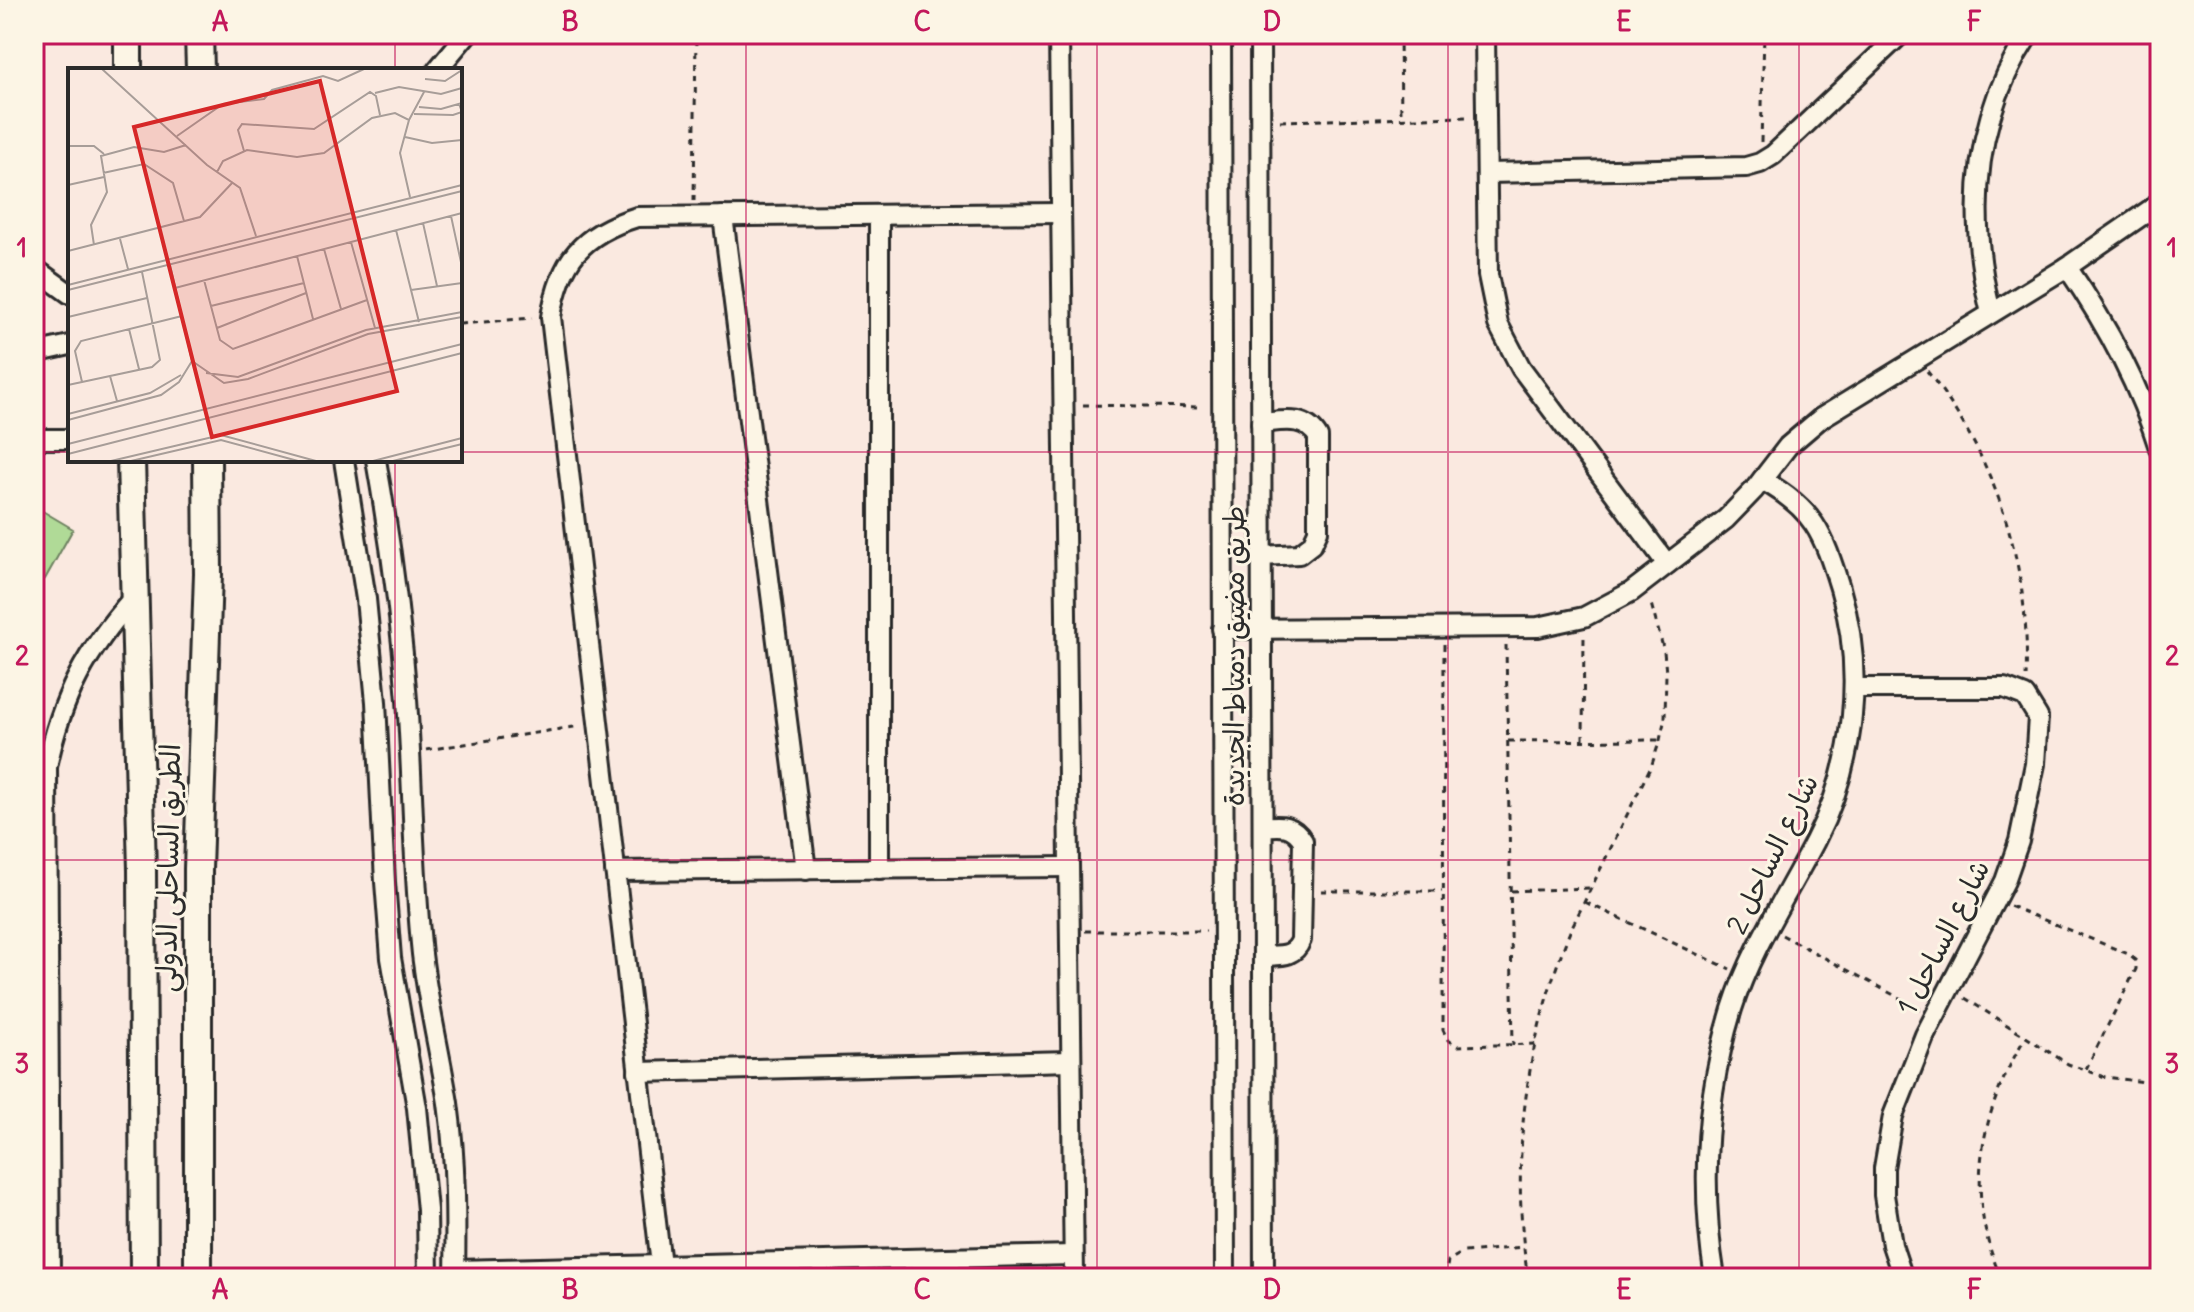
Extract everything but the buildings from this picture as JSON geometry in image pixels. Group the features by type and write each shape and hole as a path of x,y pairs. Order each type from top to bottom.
{"highway":[{"path":"128,34 128,68"},
{"path":"199,34 200,68"},
{"name":"الطريق الساحلى الدولى","path":"131,462 142,870 144,1278"},
{"name":"الطريق الساحلى الدولى","path":"198,1278 198,883 208,574 207,462"}],"street":[{"path":"439,68 467,34"},
{"path":"1059,34 1074,1278"},
{"name":"طريق مضيق دمياط الجديدة","path":"1221,34 1225,1278"},
{"name":"طريق مضيق دمياط الجديدة","path":"1260,34 1264,1278"},
{"path":"1485,34 1488,275 1493,308 1504,339 1521,368 1667,564"},
{"path":"1487,173 1746,167 1760,163 1773,155 1901,34"},
{"path":"1991,313 1977,235 1981,157 2003,82 2029,34"},
{"path":"1222,629 1538,627 1584,617 1616,602 1726,519 1762,480 1778,456 1802,433 1841,405 2067,267 2160,203"},
{"path":"661,1265 551,317 556,289 568,263 586,241 610,226 637,217 1061,213"},
{"path":"879,215 879,869"},
{"path":"723,216 806,870"},
{"path":"2067,267 2125,362 2160,451"},
{"path":"34,268 68,293"},
{"path":"34,370 34,353 68,345"},
{"path":"1261,423 1299,421 1310,427 1318,437 1318,531 1312,544 1299,554 1262,556"},
{"path":"34,439 68,439"},
{"path":"344,462 366,599 376,702 390,942 402,1033 417,1108 427,1210 428,1278"},
{"path":"376,462 397,595 422,954 448,1103 456,1206 456,1274 661,1265 1073,1255"},
{"name":"شارع الساحل 2","path":"1715,1278 1706,1188 1708,1126 1721,1050 1745,976 1815,841 1836,793 1849,741 1854,688 1852,646 1845,603 1823,536 1807,513 1786,494 1762,480"},
{"path":"50,1278 41,761 84,662 134,597"},
{"path":"1854,688 2004,688 2025,696"},
{"name":"شارع الساحل 1","path":"1903,1278 1887,1220 1884,1195 1886,1155 1893,1116 1934,1017 1997,901 2019,841 2040,725 2035,709 2025,696"},
{"path":"1263,827 1290,827 1303,841 1299,945 1288,955 1263,956"},
{"path":"615,871 1069,867"},
{"path":"638,1072 1071,1061"}],"path":[{"path":"694,216 696,34"},
{"path":"1400,34 1401,118"},
{"path":"1760,163 1764,34"},
{"path":"1260,121 1486,116"},
{"path":"462,324 551,317"},
{"path":"1918,359 1964,424 1999,497 2011,536 2025,615 2025,696"},
{"path":"1063,405 1222,407"},
{"path":"1524,1247 1457,1253 1448,1261 1448,1278 1528,1276 1520,1201 1522,1138 1536,1044 1560,956 1652,764 1665,718 1664,651 1645,581"},
{"path":"1583,740 1584,617"},
{"path":"1506,627 1513,1045"},
{"path":"1444,628 1442,1025 1445,1035 1458,1046 1536,1044"},
{"path":"410,753 598,723"},
{"path":"1508,741 1660,740"},
{"path":"1511,891 1591,888"},
{"path":"1302,891 1443,891"},
{"path":"1997,901 2128,954 2136,961 2136,969 2085,1071"},
{"path":"1585,902 1745,976"},
{"path":"1768,927 1934,1017"},
{"path":"1070,931 1224,931"},
{"path":"1949,987 2053,1056 2085,1071 2105,1077 2160,1084"},
{"path":"2001,1278 1987,1236 1982,1208 1982,1151 1995,1096 2006,1069 2025,1038"},
{"path":"2102,1278 2160,1272"}],"green space":[{"path":"34,506 73,529 45,579 34,572"}]}
